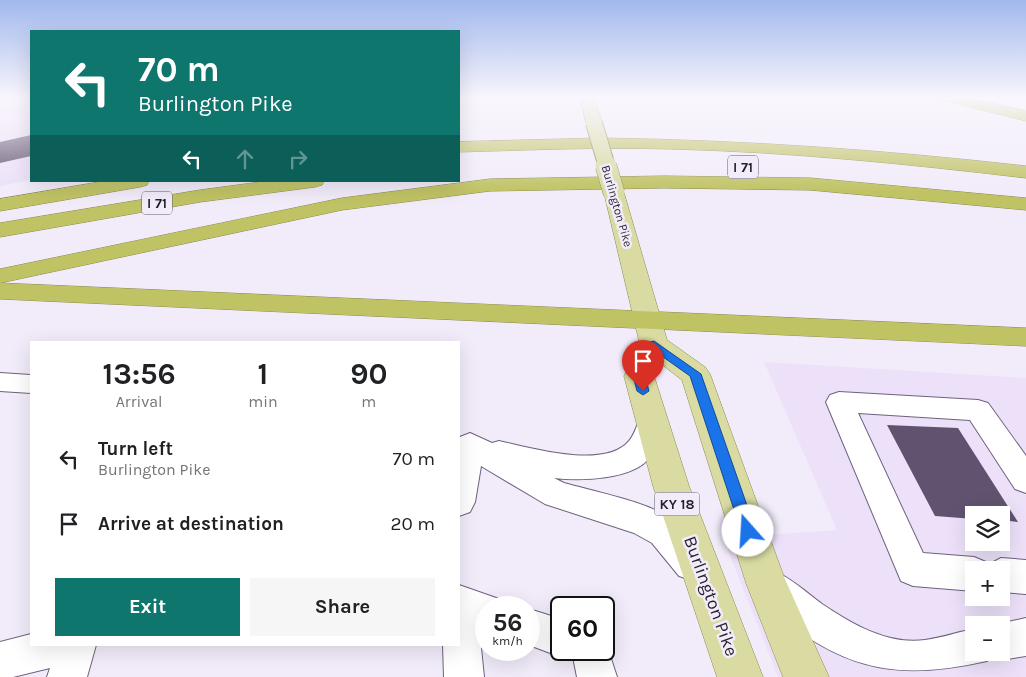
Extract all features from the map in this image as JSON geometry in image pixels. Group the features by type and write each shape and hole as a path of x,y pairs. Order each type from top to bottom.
{"highway":[{"name":"I 71","path":"460,148 562,144 735,146 872,155 1026,172"},
{"name":"I 71","path":"566,166 731,166 858,175 1026,193"},
{"path":"488,168 507,167"},
{"name":"I 71","path":"0,204 134,182"},
{"name":"I 71","path":"0,230 200,196 307,182"},
{"path":"0,276 342,204 490,185 655,182 780,183 892,190 1026,204"},
{"path":"0,291 651,333 1026,336"}],"main road":[{"name":"Burlington Pike","path":"596,129 651,333 639,376 671,486 740,677"},
{"path":"651,333 695,374 766,583 806,677"}],"street":[{"path":"0,382 30,384"},
{"path":"965,573 912,569 839,402 978,410 1026,480"},
{"path":"464,444 559,468 590,468 614,463 638,451 652,421"},
{"path":"460,490 464,444"},
{"path":"464,444 556,494 643,521 664,532 706,585"},
{"path":"1010,576 1026,577"},
{"path":"766,583 801,612 840,636 882,656 922,660 965,650"},
{"path":"460,604 475,609"},
{"path":"460,619 464,677"},
{"path":"1010,640 1026,637"},
{"path":"0,661 62,646"},
{"path":"67,677 77,646"},
{"path":"593,661 597,677"}],"shaded area":[{"path":"0,129 30,129 30,180 0,186"},
{"path":"764,362 1026,378 1026,677 778,677 723,538 837,530"}],"building":[{"path":"30,135 30,156 0,163 0,142"},
{"path":"887,425 958,428 1008,506 965,506 965,518 935,516"},
{"path":"1010,509 1018,522 1010,521"}],"route":[{"path":"643,391 639,376 654,345 695,374 748,531"}]}
